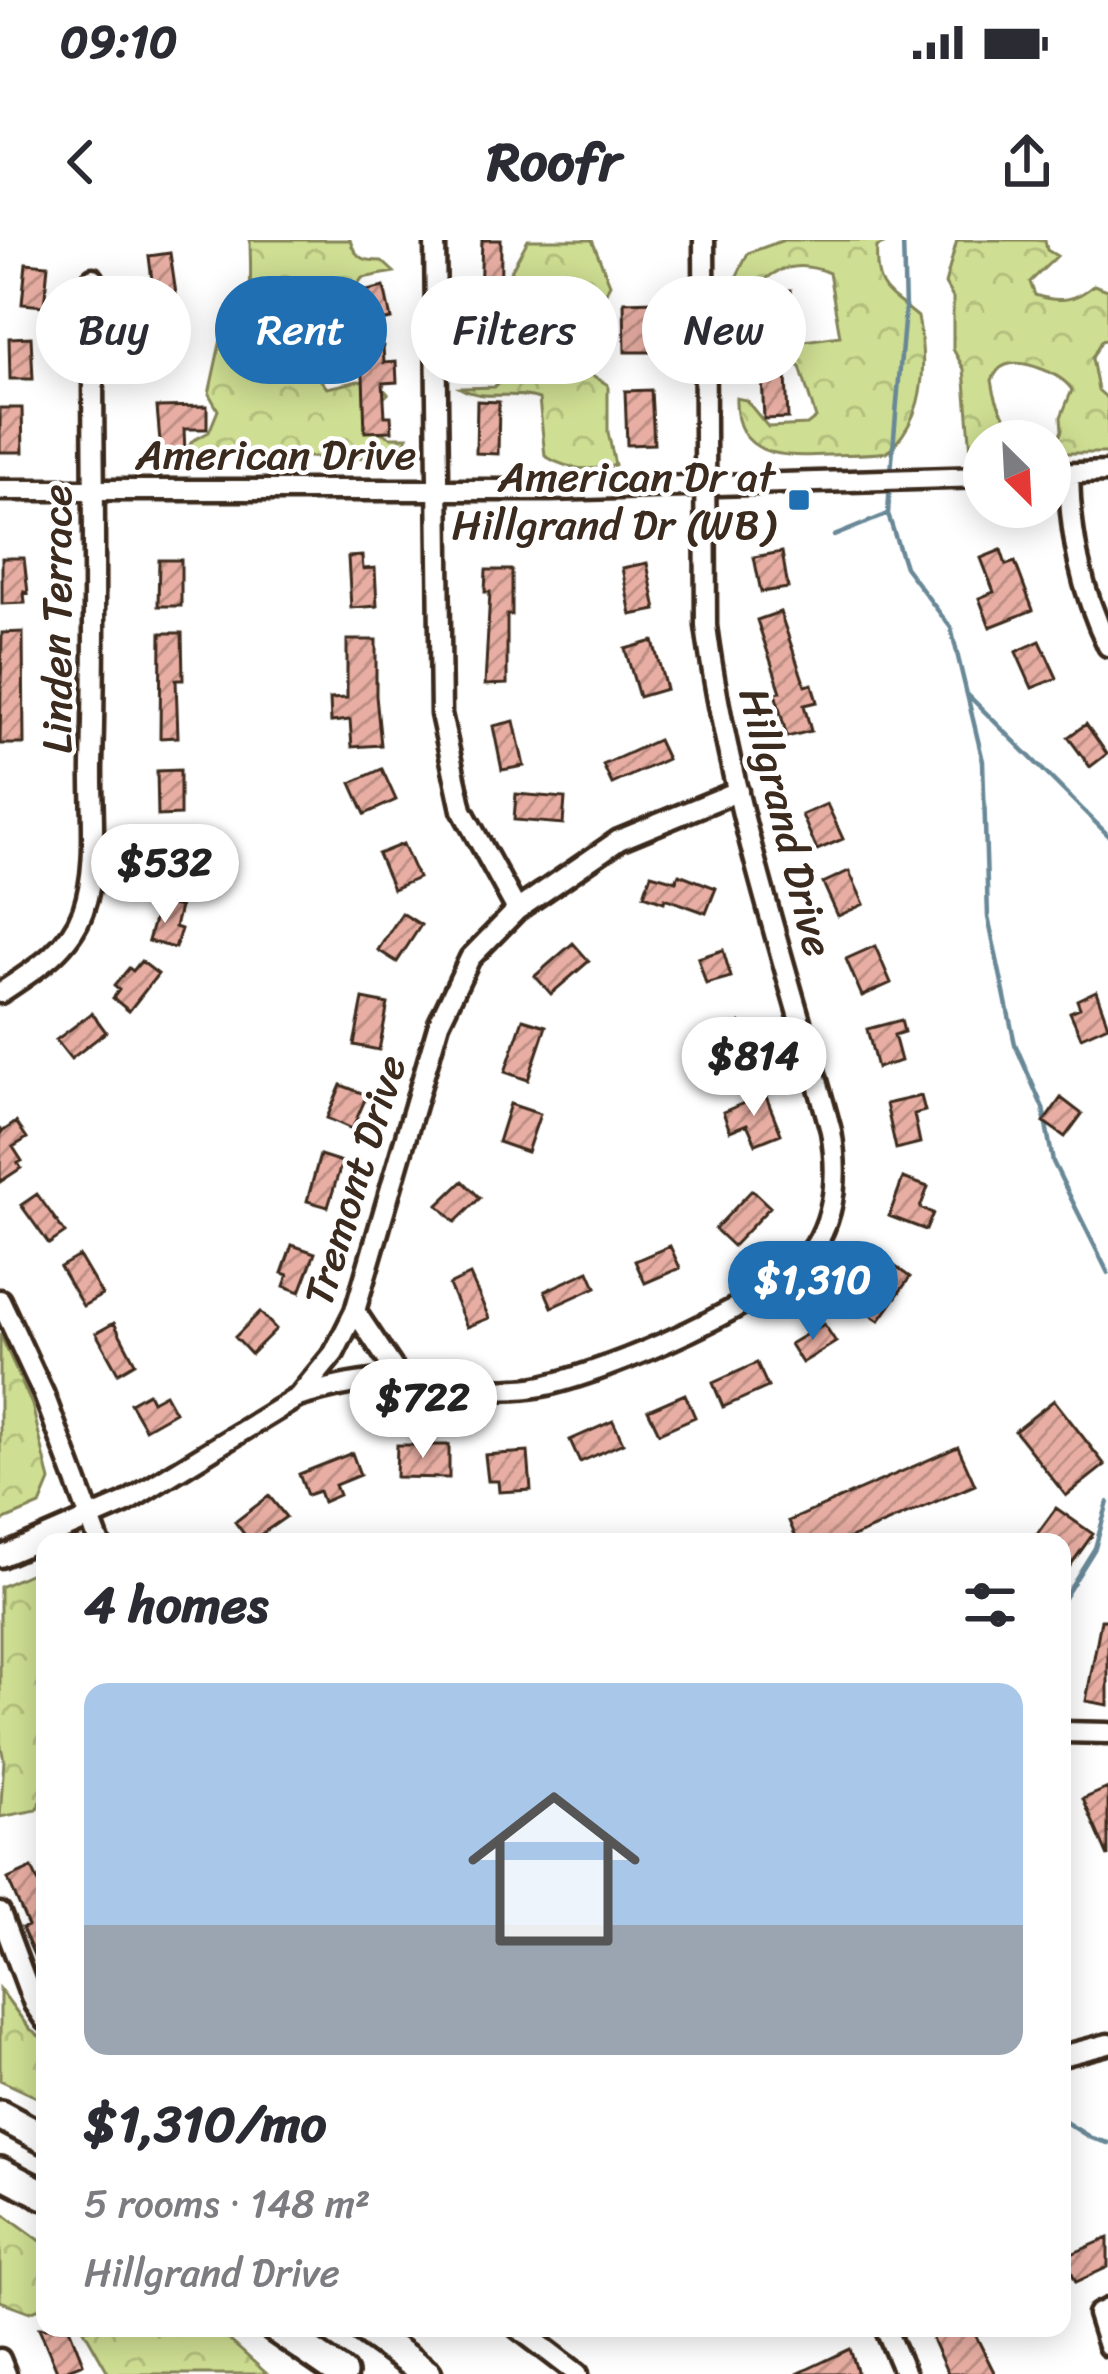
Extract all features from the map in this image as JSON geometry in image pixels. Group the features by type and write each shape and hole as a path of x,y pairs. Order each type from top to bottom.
{"highway":[{"path":"0,2115 36,2134"},
{"path":"0,2172 36,2190"},
{"path":"287,2337 342,2374"},
{"path":"375,2337 428,2374"}],"street":[{"path":"435,240 439,667 446,749 462,810 517,910"},
{"name":"Hillgrand Drive","path":"298,1397 332,1387 401,1380 489,1390 543,1386 574,1376 675,1336 764,1291 804,1261 834,1199 835,1153 714,689 706,626 704,241"},
{"name":"Linden Terrace","path":"0,993 62,946 81,917 89,886 92,384"},
{"path":"1071,474 1108,472"},
{"name":"American Drive","path":"0,490 705,487 963,478"},
{"path":"1070,528 1108,646"},
{"name":"Tremont Drive","path":"60,1533 91,1520 298,1397 334,1353 355,1310 439,1023 470,958 517,910 620,840 738,790"},
{"path":"0,1300 44,1395 96,1533"},
{"path":"355,1310 401,1380"},
{"name":"Tremont Drive","path":"0,1558 36,1543"},
{"path":"1071,1732 1108,1733"},
{"path":"0,1912 36,2007"},
{"path":"1071,2054 1108,2044"},
{"path":"1108,2309 1098,2314 1108,2346"},
{"path":"530,2337 578,2374"},
{"path":"889,2337 905,2374"},
{"path":"0,2360 6,2374"}],"green space":[{"path":"250,240 350,240 361,257 382,261 394,272 373,276 251,276"},
{"path":"528,240 592,240 607,276 508,276"},
{"path":"784,240 893,240 877,247 878,273 885,289 918,317 922,371 910,423 887,452 779,454 743,433 736,398 746,400 768,427 807,425 816,418 805,384 806,341 840,336 829,273 796,267 770,276 737,276 748,253"},
{"path":"957,240 1045,240 1047,250 1057,256 1030,282 1035,295 1059,300 1094,285 1108,290 1108,339 1101,341 1092,358 1098,390 1108,399 1108,453 1071,453 1071,420 1061,417 1072,390 1042,369 1023,364 1003,366 992,380 1008,420 968,420 964,369 953,349 953,298 945,284"},
{"path":"215,366 215,384 324,384 327,388 379,384 388,394 377,404 378,431 408,437 403,446 356,459 186,452 192,441 209,432 218,410 209,394"},
{"path":"608,385 608,432 615,465 579,468 545,456 539,399 460,388"},
{"path":"0,1334 32,1405 50,1481 40,1505 0,1522"},
{"path":"36,1571 36,1810 0,1817 4,1760 0,1587"},
{"path":"0,1989 36,2034 36,2097 0,2080"},
{"path":"0,2211 36,2237 36,2310 30,2312 0,2301"},
{"path":"88,2337 225,2337 267,2374 109,2374"}],"building":[{"path":"482,240 501,240 501,276 481,276"},
{"path":"170,253 173,276 151,276 149,256"},
{"path":"26,263 48,265 47,276 36,276 36,305 22,304"},
{"path":"642,301 642,352 625,352 624,302"},
{"path":"31,337 33,379 10,379 9,338"},
{"path":"396,362 397,382 387,383 387,363"},
{"path":"363,384 383,384 385,416 391,416 392,431 365,432"},
{"path":"762,384 786,384 788,418 764,419"},
{"path":"651,390 654,444 627,445 625,391"},
{"path":"477,401 499,402 498,454 476,453"},
{"path":"207,406 207,429 184,429 185,453 161,453 157,407"},
{"path":"0,408 22,408 23,452 0,452"},
{"path":"1001,550 1006,565 1015,562 1033,610 990,627 979,598 994,592 981,558"},
{"path":"782,552 788,588 761,592 754,557"},
{"path":"362,556 363,569 375,568 377,606 351,608 348,557"},
{"path":"2,558 24,558 25,603 2,604"},
{"path":"159,560 181,560 181,606 158,606"},
{"path":"647,563 656,610 631,615 622,568"},
{"path":"486,570 512,570 507,684 485,685 490,592 485,592"},
{"path":"780,612 805,686 812,684 817,702 804,705 811,731 787,737 775,693 781,692 757,620"},
{"path":"23,632 24,744 0,744 2,633"},
{"path":"161,633 182,633 183,680 176,680 178,737 160,738"},
{"path":"347,640 376,640 381,745 352,747 350,720 331,722 330,699 347,698"},
{"path":"653,641 666,689 639,697 625,649"},
{"path":"1040,641 1057,678 1032,688 1016,652"},
{"path":"514,721 524,766 502,770 493,726"},
{"path":"1086,724 1107,754 1090,767 1068,737"},
{"path":"658,740 667,759 612,784 603,765"},
{"path":"382,769 396,800 365,814 351,783"},
{"path":"180,770 180,815 158,816 157,771"},
{"path":"516,794 565,798 563,824 514,820"},
{"path":"827,804 843,839 817,850 802,815"},
{"path":"159,843 180,843 178,882 157,881"},
{"path":"403,844 418,878 393,889 378,854"},
{"path":"849,871 864,904 838,916 823,883"},
{"path":"651,874 676,881 679,874 716,888 706,913 644,895"},
{"path":"159,902 180,907 175,927 181,929 175,948 148,941"},
{"path":"402,913 421,925 397,962 378,950"},
{"path":"573,943 589,961 551,994 535,976"},
{"path":"875,946 891,983 862,996 846,959"},
{"path":"723,950 731,977 706,984 698,958"},
{"path":"141,961 158,974 129,1011 113,998 119,990 114,986"},
{"path":"1096,991 1108,1025 1081,1037 1070,1012 1080,1008 1077,1000"},
{"path":"363,999 388,1004 379,1050 354,1045"},
{"path":"92,1013 106,1032 71,1059 56,1040"},
{"path":"523,1019 546,1026 528,1080 505,1072"},
{"path":"901,1020 904,1032 894,1035 901,1061 877,1068 867,1029"},
{"path":"740,1023 754,1056 730,1066 716,1034"},
{"path":"341,1085 367,1095 352,1129 327,1118"},
{"path":"765,1094 781,1134 756,1144 747,1124 730,1131 723,1112"},
{"path":"921,1096 925,1111 914,1114 920,1143 896,1149 886,1104"},
{"path":"1061,1098 1082,1114 1065,1137 1044,1122"},
{"path":"510,1104 540,1114 527,1152 498,1142"},
{"path":"16,1122 27,1138 13,1147 21,1168 0,1182 0,1128 2,1132"},
{"path":"320,1155 342,1162 328,1207 307,1201"},
{"path":"903,1178 928,1187 920,1208 933,1213 926,1230 889,1216"},
{"path":"463,1181 480,1198 455,1222 438,1205"},
{"path":"752,1190 770,1207 733,1246 715,1229"},
{"path":"37,1194 65,1233 49,1244 21,1205"},
{"path":"292,1245 315,1253 300,1292 284,1286 288,1275 282,1273"},
{"path":"670,1246 680,1268 645,1283 635,1261"},
{"path":"79,1256 102,1295 83,1306 60,1267"},
{"path":"883,1258 910,1277 879,1321 852,1303"},
{"path":"589,1271 596,1287 552,1307 545,1291"},
{"path":"470,1275 489,1318 467,1327 449,1285"},
{"path":"260,1312 276,1329 251,1354 235,1337"},
{"path":"114,1323 135,1363 118,1373 96,1333"},
{"path":"824,1324 836,1342 802,1363 790,1344"},
{"path":"757,1363 768,1387 723,1407 713,1383"},
{"path":"148,1393 152,1401 165,1394 175,1412 145,1429 130,1403"},
{"path":"685,1394 695,1417 659,1433 648,1410"},
{"path":"1054,1400 1105,1465 1066,1496 1015,1431"},
{"path":"613,1421 623,1443 580,1462 570,1440"},
{"path":"397,1445 449,1445 449,1478 396,1477"},
{"path":"958,1447 975,1485 862,1533 794,1533 789,1521"},
{"path":"528,1452 531,1490 499,1492 498,1481 488,1481 485,1455"},
{"path":"352,1453 360,1475 335,1485 339,1495 323,1502 319,1491 307,1495 299,1474"},
{"path":"269,1496 286,1517 263,1533 243,1533 235,1522"},
{"path":"1056,1508 1093,1534 1071,1565 1071,1533 1038,1533"},
{"path":"1101,1620 1108,1620 1108,1705 1086,1701"},
{"path":"1108,1788 1108,1857 1083,1799"},
{"path":"32,1868 36,1877 36,1960 22,1928 28,1926 8,1879"},
{"path":"1108,2238 1108,2267 1076,2282 1071,2254"},
{"path":"43,2337 73,2337 83,2363 58,2373"},
{"path":"931,2337 976,2337 995,2374 948,2374"},
{"path":"850,2349 858,2374 797,2374"}],"waterway":[{"path":"891,472 905,310 903,240"},
{"path":"890,483 888,514 905,567 951,628 983,761 988,917 1015,1044 1043,1108 1053,1162 1108,1273"},
{"path":"834,536 888,514"},
{"path":"968,695 1108,835"},
{"path":"1071,1587 1095,1548 1108,1502"},
{"path":"1071,2126 1108,2143"}],"place":[{"name":"American Dr at Hillgrand Dr (WB)","path":"799,500"}]}
